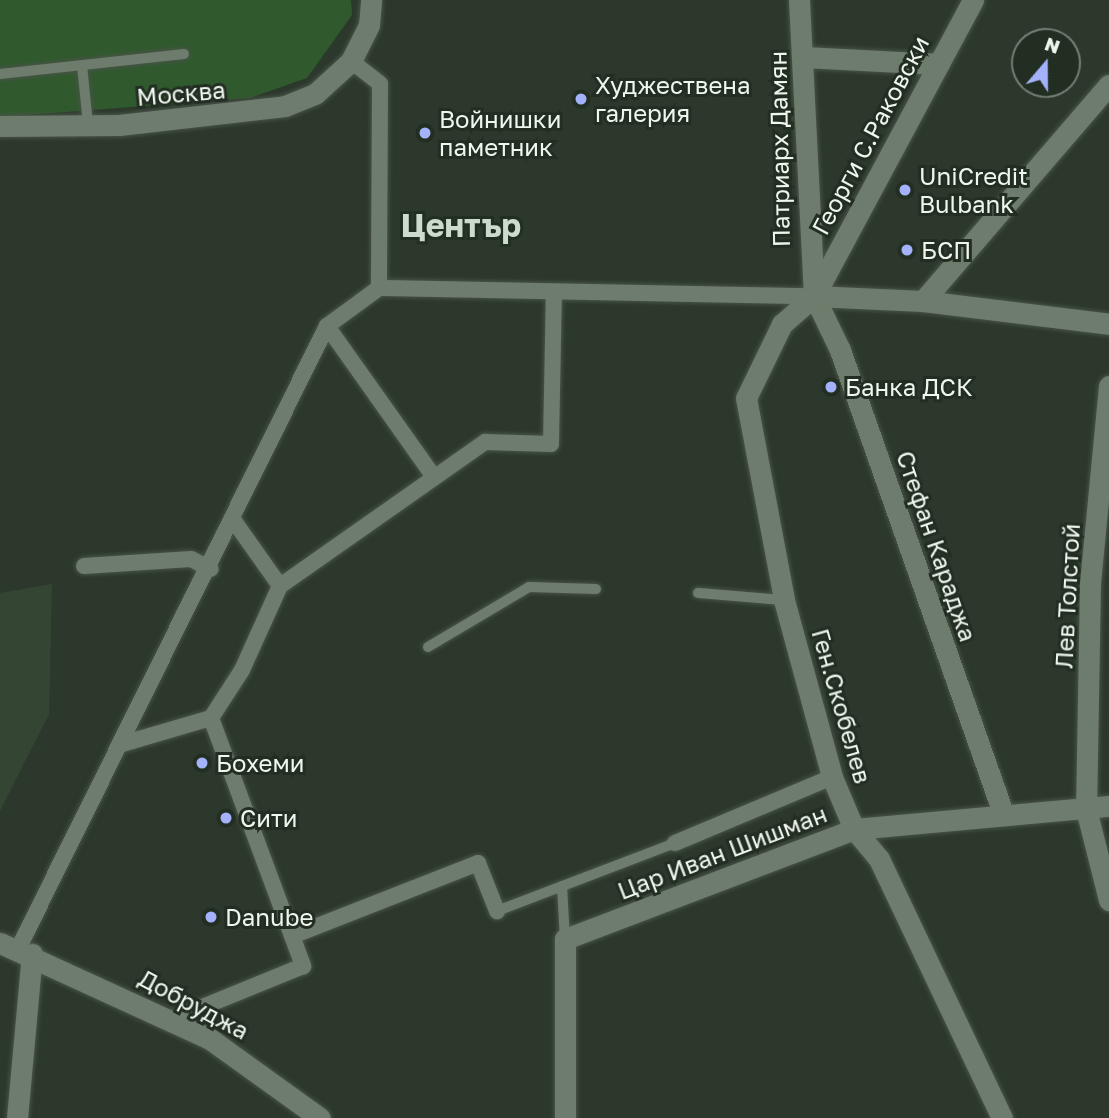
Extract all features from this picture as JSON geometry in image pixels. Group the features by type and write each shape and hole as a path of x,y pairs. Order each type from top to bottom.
{"street":[{"path":"371,0 369,24 351,61 380,84 379,288"},
{"name":"Патриарх Дамян","path":"799,0 804,57 806,248 814,296"},
{"name":"Георги С.Раковски","path":"814,296 973,0"},
{"path":"804,57 939,64"},
{"name":"Москва","path":"0,126 88,124 285,106 315,94 351,61"},
{"path":"923,301 1109,85"},
{"path":"17,1118 17,948 211,569 327,326 379,288 814,296 923,301 1109,324"},
{"path":"122,744 211,719 242,670 280,586 434,477 485,442 551,444 554,293"},
{"name":"Ген.Скобелев","path":"814,296 782,324 746,398 785,600 832,777 855,829 879,859 1002,1118"},
{"name":"Стефан Караджа","path":"814,296 840,350 1004,815"},
{"path":"327,326 434,477"},
{"name":"Лев Толстой","path":"1086,809 1109,386"},
{"path":"234,522 280,586"},
{"path":"84,566 191,559 211,569"},
{"path":"173,1019 303,966 211,719"},
{"path":"675,843 832,777"},
{"name":"Цар Иван Шишман","path":"565,939 855,829 1109,806"},
{"path":"1086,809 1109,900"},
{"path":"292,936 478,863 497,911"},
{"path":"565,939 565,1118"},
{"name":"Добруджа","path":"17,948 173,1019 274,1080 320,1118"},
{"path":"9,1118 19,1082"}],"lane":[{"path":"0,74 184,54"},
{"path":"82,65 88,124"},
{"path":"428,647 529,587 596,589"},
{"path":"698,593 785,600"},
{"path":"497,911 675,843"},
{"path":"562,886 565,939"}],"shaded area":[{"path":"52,584 49,714 0,811 0,593"}],"green space":[{"path":"0,0 351,0 352,15 307,78 250,98 0,117"}],"place":[{"name":"Худжествена галерия","path":"581,99"},
{"name":"Войнишки паметник","path":"425,133"},
{"name":"UniCredit Bulbank","path":"905,190"},
{"name":"БСП","path":"907,250"},
{"name":"Банка ДСК","path":"831,387"},
{"name":"Бохеми","path":"202,763"},
{"name":"Сити","path":"226,818"},
{"name":"Danube","path":"211,917"}],"district":[{"name":"Център","path":"461,225"}]}
